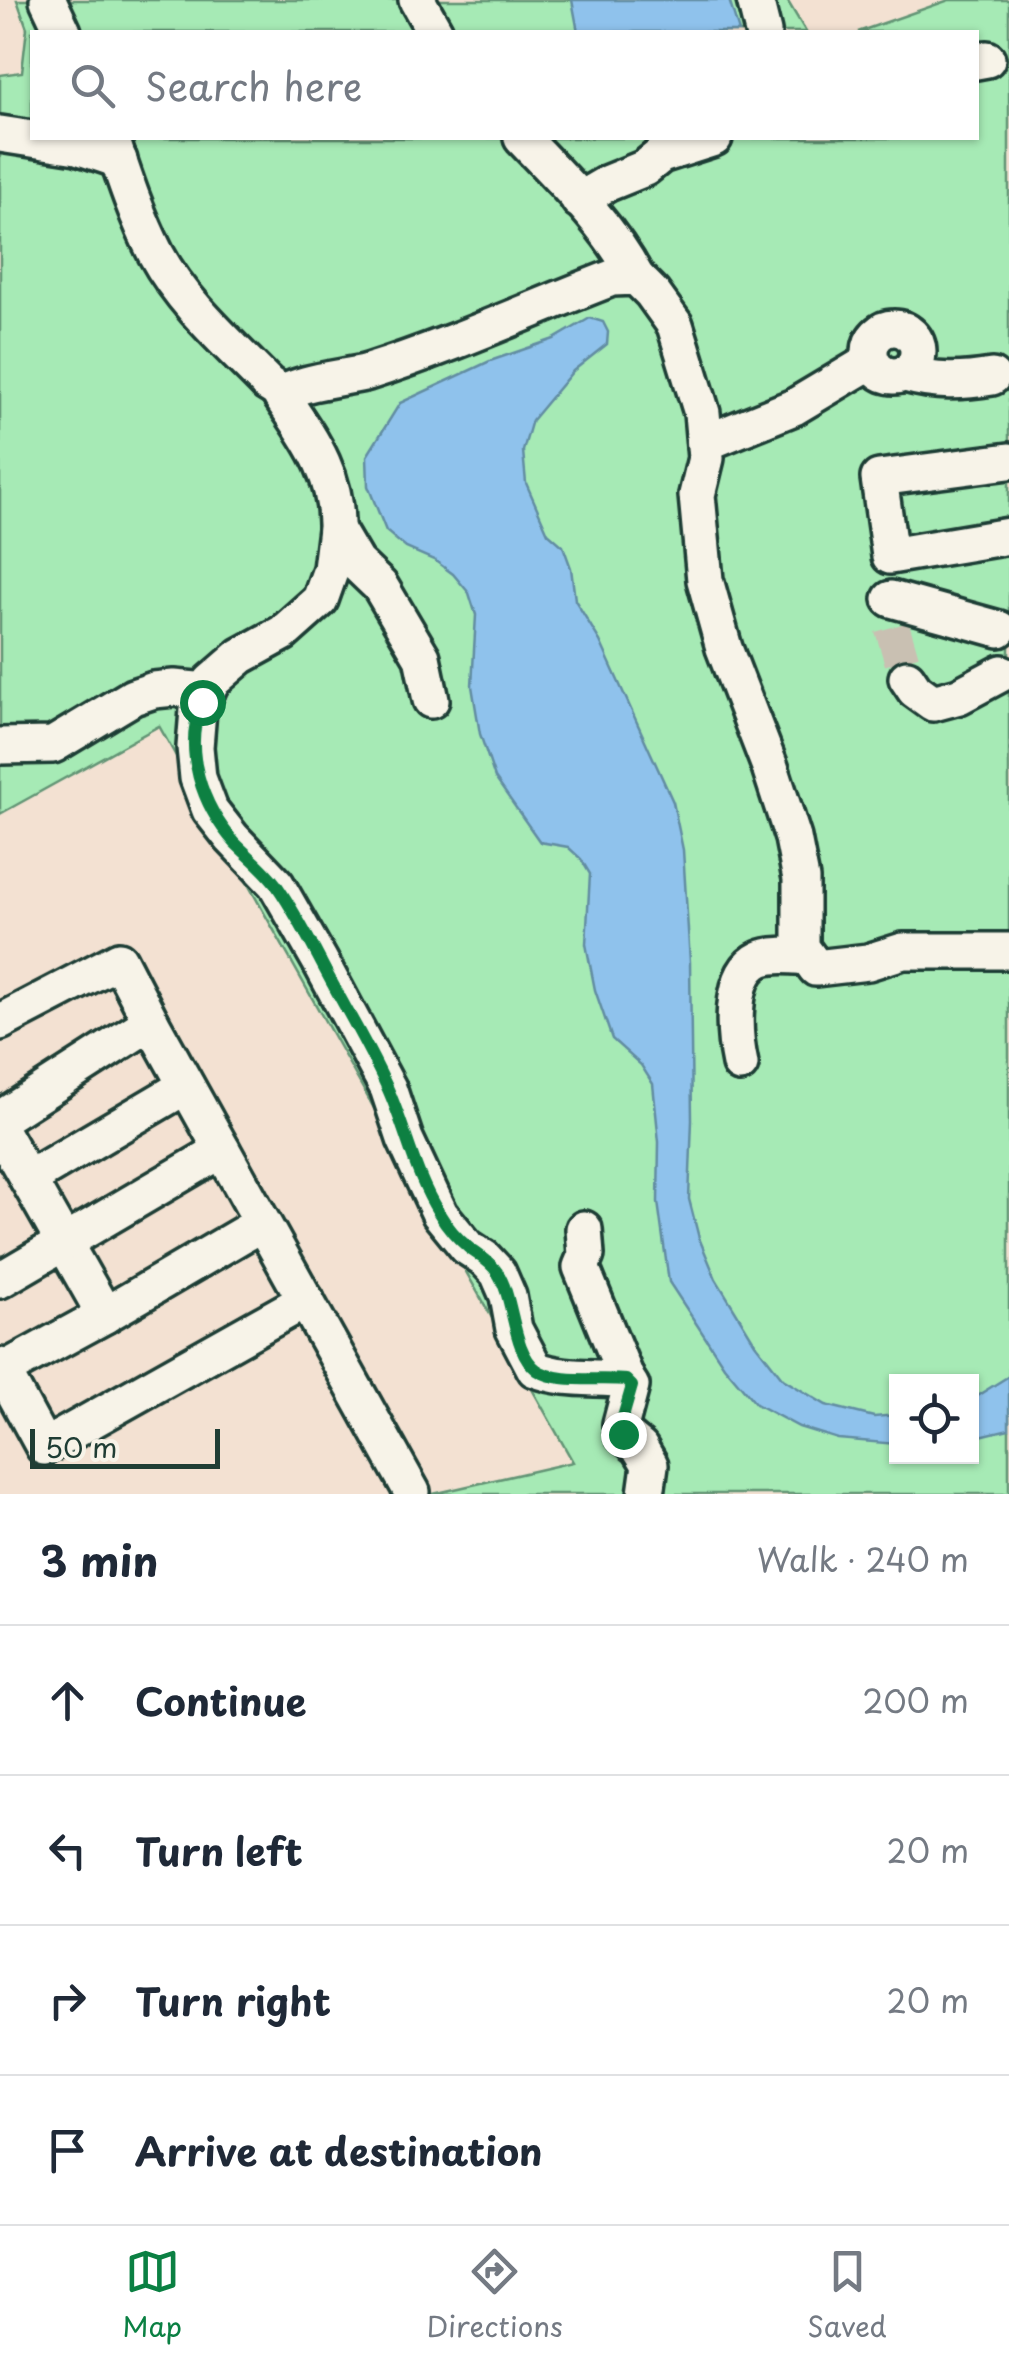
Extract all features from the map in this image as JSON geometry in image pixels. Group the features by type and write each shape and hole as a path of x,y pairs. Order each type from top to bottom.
{"street":[{"path":"48,0 62,30"},
{"path":"418,0 434,30"},
{"path":"755,0 762,30"},
{"path":"0,134 30,139"},
{"path":"38,140 115,149 157,256 178,287 256,372 284,394"},
{"path":"524,140 579,200 628,272 652,292 675,325 702,413 706,458 697,495 705,580 724,648 793,838 800,879 801,947 816,968 837,968 902,950 1009,950"},
{"path":"579,200 623,177 629,161 639,153 661,155 708,140"},
{"path":"626,1380 554,1377 535,1369 514,1329 508,1296 498,1273 468,1247 440,1214 405,1139 388,1088 276,884 210,810 198,778 194,747 198,694 240,656 283,633 320,600 331,570 336,513 326,465 281,396 288,389 342,380 397,363 628,272"},
{"path":"705,444 794,406 871,361 870,344 881,330 898,327 913,335 920,352 914,368 905,374 960,382 992,377"},
{"path":"907,678 914,690 932,703 959,696 1006,674 993,646 1004,626 892,613 890,556 879,478 1009,461"},
{"path":"336,531 356,563 380,586 422,656 432,700"},
{"path":"890,556 1009,536"},
{"path":"0,746 53,745 133,697 154,690 198,694"},
{"path":"740,1064 734,1007 750,966 762,958 808,957"},
{"path":"0,1022 119,960 412,1492"},
{"path":"0,1118 151,1022"},
{"path":"28,1179 186,1086"},
{"path":"0,1130 104,1315"},
{"path":"0,1280 222,1150"},
{"path":"262,1223 104,1315 1,1369 44,1447 306,1300"},
{"path":"584,1229 586,1256 581,1267 626,1380 632,1386 621,1424 623,1434 640,1448 650,1465 646,1494"}],"green space":[{"path":"17,0 787,0 805,30 30,30 30,140 979,140 979,30 864,30 949,0 1009,0 1009,1494 433,1494 573,1462 159,726 0,814 0,75 22,72 27,28"}],"water":[{"path":"572,0 729,0 738,30 578,30"},
{"path":"590,318 603,322 608,332 607,344 573,371 532,420 523,451 526,483 548,533 563,546 571,568 575,600 600,641 673,802 683,850 690,962 689,1199 699,1238 716,1279 755,1343 783,1379 826,1405 874,1417 889,1416 889,1443 838,1439 799,1427 756,1404 724,1366 669,1282 658,1202 659,1142 653,1084 641,1065 612,1039 595,990 586,944 590,874 568,847 540,842 495,778 480,734 472,686 476,615 469,593 453,574 434,560 406,548 386,531 368,486 367,456 400,403 490,361 554,339"},
{"path":"1009,1376 1009,1429 979,1436 979,1395"}],"tunnel":[{"path":"892,627 907,678"}],"route":[{"path":"202,702 194,747 198,778 210,810 276,884 320,961 388,1088 405,1139 440,1214 468,1247 498,1273 508,1296 514,1329 535,1369 554,1377 626,1380 632,1386 621,1424 623,1434"}]}
